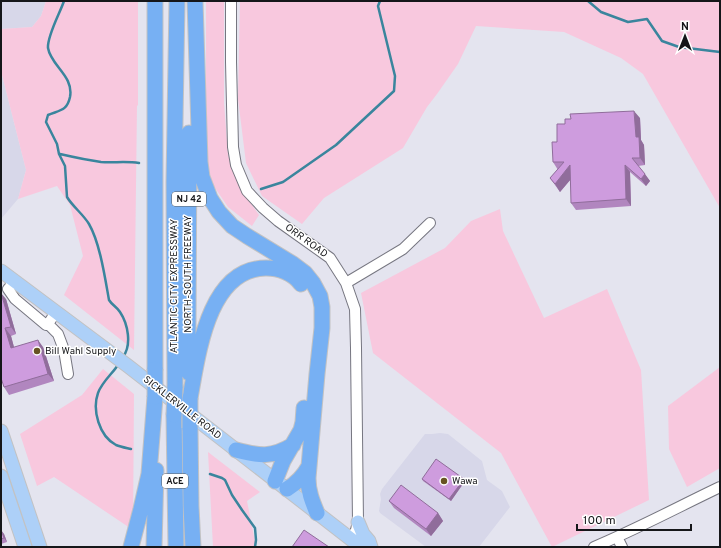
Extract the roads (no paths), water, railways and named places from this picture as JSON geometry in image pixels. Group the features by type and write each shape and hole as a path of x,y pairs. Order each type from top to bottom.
{"highway":[{"path":"131,547 149,474 155,397 155,1"},
{"name":"ATLANTIC CITY EXPRESSWAY","path":"176,1 174,182 174,415 176,547"},
{"name":"NORTH-SOUTH FREEWAY","path":"190,1 188,333 193,547"},
{"path":"195,1 200,162 202,177 210,198 219,212 232,226 293,264 304,273 314,283 320,296 322,307 322,328 308,486 312,502 317,513"},
{"path":"190,398 207,322 221,294 231,282 243,274 257,268 272,268 287,272 298,279 310,296 313,315 303,422 301,430 283,461 281,485 295,484 305,474 309,466"},
{"path":"154,547 156,486 155,397"},
{"path":"236,450 252,454 265,455 279,453 293,445"},
{"name":"ACE","path":"156,486 158,547"}],"main road":[{"name":"SICKLERVILLE ROAD","path":"1,271 8,285 56,312 356,543"},
{"path":"1,430 40,547"},
{"path":"1,476 25,547"},
{"path":"358,522 371,547"},
{"path":"20,533 34,529"}],"street":[{"name":"ORR ROAD","path":"231,1 233,139 236,165 247,191 263,208 278,221 330,258 346,283 355,309 358,522 356,530 356,543"},
{"path":"346,283 403,250 430,223"},
{"path":"8,285 15,299 46,325 48,324 58,334 64,350 68,374"},
{"path":"48,324 56,312"},
{"path":"594,547 720,487"},
{"path":"617,537 622,547"}],"waterway":[{"path":"64,1 52,31 48,48 53,60 69,83 70,97 65,108 48,115 46,122 57,144 59,154 65,166 67,197 87,220 93,232 102,261 109,300 119,310 127,328 128,341 126,352 123,357"},
{"path":"261,189 283,182 336,145 394,91 395,76 378,6 380,1"},
{"path":"588,1 601,12 628,22 647,19 662,41 679,47 720,52"},
{"path":"60,154 101,162 139,163"},
{"path":"118,365 98,393 96,400 98,422 101,429 110,441 116,445 131,449"},
{"path":"210,474 225,480 232,495 255,528 255,547"}],"place":[{"name":"Bill Wahl Supply","path":"37,351"},
{"name":"Wawa","path":"444,481"}]}
